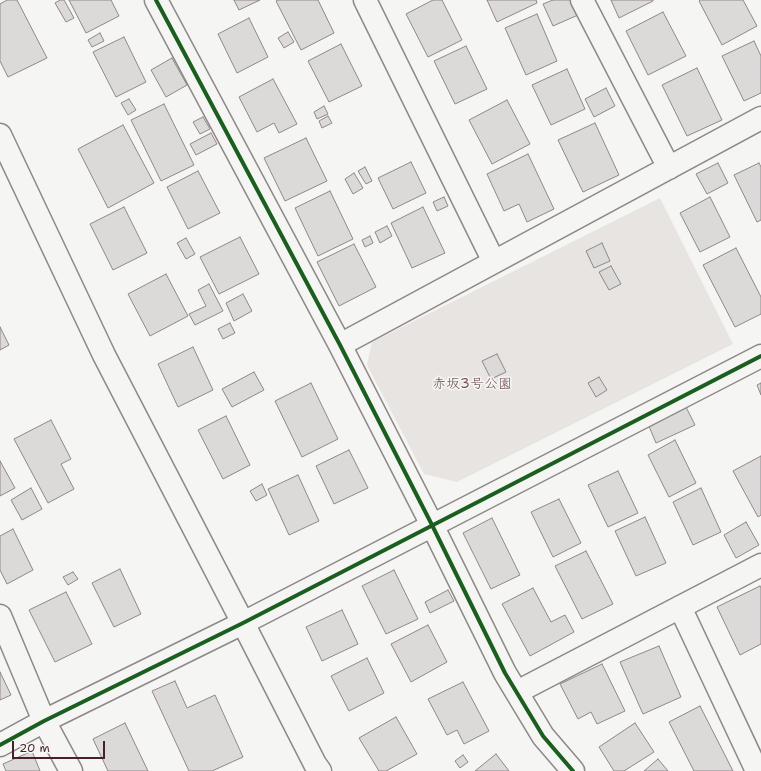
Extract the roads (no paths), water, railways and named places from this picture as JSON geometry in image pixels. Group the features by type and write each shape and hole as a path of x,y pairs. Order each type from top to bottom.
{"street":[{"path":"156,0 340,345 432,525 505,673 543,736 573,771"},
{"path":"365,0 494,262"},
{"path":"582,0 668,168"},
{"path":"340,345 761,118"},
{"path":"0,135 104,355 315,764 320,771"},
{"path":"0,745 44,721 243,623 761,356"},
{"path":"517,692 761,565"},
{"path":"680,607 757,771"},
{"path":"0,616 44,721 71,771"}],"park label":[{"name":"赤坂3号公園","path":"472,384"}]}
